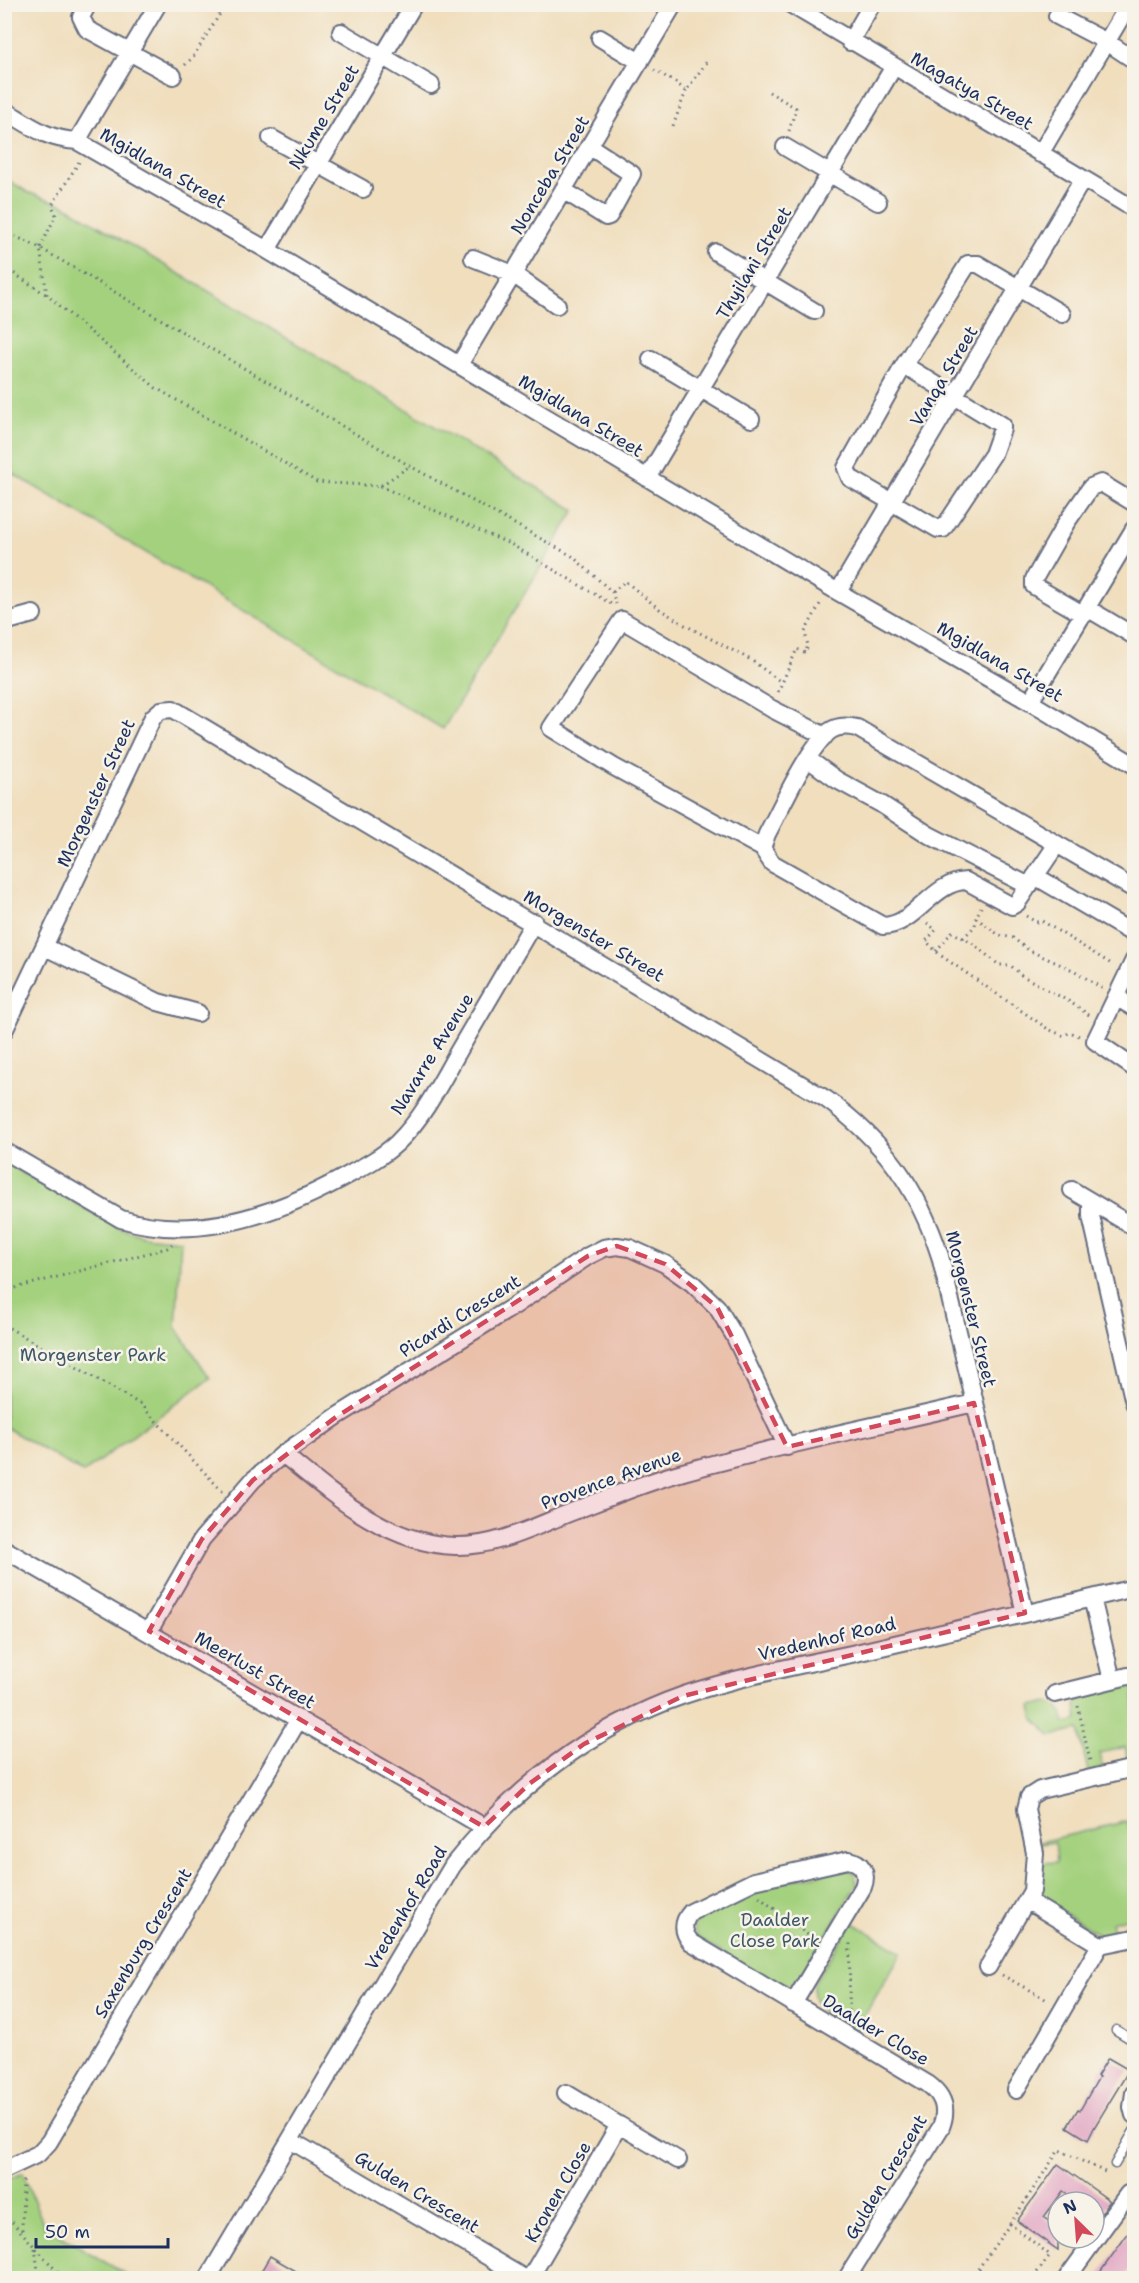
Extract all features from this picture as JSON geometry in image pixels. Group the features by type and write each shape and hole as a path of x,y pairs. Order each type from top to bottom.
{"street":[{"path":"88,4 81,17 87,29 173,76"},
{"path":"82,144 129,52 158,4"},
{"name":"Nkume Street","path":"267,250 414,4"},
{"name":"Nonceba Street","path":"459,365 674,4"},
{"name":"Magatya Street","path":"790,4 893,68 1134,209"},
{"path":"850,42 872,4"},
{"path":"1041,154 1129,4"},
{"path":"1057,16 1107,42 1134,60"},
{"path":"341,32 431,85"},
{"path":"600,38 640,62"},
{"name":"Thyilani Street","path":"647,478 893,68"},
{"name":"Mgidlana Street","path":"4,110 43,134 82,144 267,250 838,592 1030,702 1134,765"},
{"path":"271,138 363,189"},
{"path":"563,190 606,217 609,216 632,174 589,146"},
{"path":"785,147 878,202"},
{"name":"Vanqa Street","path":"838,592 1083,179"},
{"path":"716,252 814,311"},
{"path":"472,258 513,274 557,305"},
{"path":"904,365 1002,425 993,454 945,528 938,529 891,503 850,478 846,468 904,365 968,264 978,264 1062,314"},
{"path":"651,359 751,419"},
{"path":"1134,503 1101,483 1092,486 1066,523 1034,579 1034,586 1134,636"},
{"path":"1030,702 1134,529"},
{"path":"4,622 33,614"},
{"path":"825,736 772,709 622,620 551,728 614,767 762,848 772,863 883,926 895,926 932,896 958,881 966,881 1012,906 1017,903 1057,844"},
{"name":"Morgenster Street","path":"4,1031 153,717 167,708 184,715 534,922 826,1099 846,1113 880,1145 910,1186 932,1232 946,1281 1024,1613"},
{"path":"762,848 767,834 808,759 825,736 832,729 857,728 1134,889"},
{"path":"808,759 837,780 881,804 929,835 1032,881 1134,934"},
{"name":"Navarre Avenue","path":"4,1150 121,1219 142,1225 161,1228 190,1227 233,1221 271,1211 361,1168 396,1143 423,1112 534,922"},
{"path":"45,947 158,1002 198,1013"},
{"path":"1132,970 1095,1041 1134,1068"},
{"path":"1116,997 1134,1008"},
{"path":"1072,1190 1134,1227"},
{"path":"1094,1203 1091,1216 1134,1403"},
{"name":"Picardi Crescent","path":"149,1631 202,1539 232,1502 283,1454 336,1417 604,1248 617,1246 642,1252 665,1264 692,1283 717,1307 734,1335 787,1446"},
{"name":"Provence Avenue","path":"283,1454 315,1480 390,1531 416,1541 456,1546 478,1544 514,1535 625,1491 673,1475 974,1403"},
{"name":"Meerlust Street","path":"4,1549 484,1827"},
{"name":"Vredenhof Road","path":"211,2278 453,1865 484,1827 529,1784 584,1744 633,1717 718,1684 1134,1588"},
{"path":"1092,1598 1112,1680"},
{"path":"1055,1694 1134,1676"},
{"name":"Saxenburg Crescent","path":"12,2167 38,2154 49,2142 299,1719"},
{"path":"988,1967 1032,1891 1035,1853 1026,1809 1029,1797 1036,1792 1134,1768"},
{"name":"Daalder Close","path":"793,2004 865,1881 863,1868 854,1861 848,1860 765,1877 743,1885 691,1912 684,1922 685,1933 691,1942 793,2004 928,2084 938,2092"},
{"path":"1028,1900 1100,1946 1134,1938"},
{"path":"1016,2090 1100,1946"},
{"name":"Gulden Crescent","path":"847,2278 941,2127 945,2112 938,2092"},
{"path":"566,2093 678,2160"},
{"path":"1134,2093 1132,2107 1134,2115"},
{"name":"Kronen Close","path":"530,2278 619,2125"},
{"name":"Gulden Crescent","path":"290,2140 524,2278"},
{"path":"1067,2278 1128,2194"}],"lane":[{"path":"1116,2030 1134,2041"},
{"path":"1115,2164 1134,2132"}],"path":[{"path":"173,76 193,57 226,4"},
{"path":"673,126 686,91 708,60"},
{"path":"640,62 686,91"},
{"path":"769,92 795,108 785,147"},
{"path":"47,295 40,248 56,215 52,205 82,144"},
{"path":"4,231 40,248 410,466 572,556 612,592 618,608 512,545 380,486 317,482 156,388 47,295 4,267"},
{"path":"380,486 410,466"},
{"path":"612,592 625,581 658,608 683,624 752,660 781,682"},
{"path":"772,709 781,682 798,649 805,653 808,646 805,632 822,600 838,592"},
{"path":"963,938 975,926 976,918 988,894"},
{"path":"1012,906 1036,922 1042,921 1132,970"},
{"path":"914,912 936,930 926,940 936,951 1048,1029 1065,1036 1070,1032 1095,1041"},
{"path":"976,918 991,931 1013,938 1030,951 1075,971 1116,997"},
{"path":"936,951 952,932 999,965 1010,965 1021,975 1070,1002 1102,1025"},
{"path":"4,1292 167,1248 190,1227"},
{"path":"4,1325 140,1404 232,1502"},
{"path":"1074,1689 1094,1778"},
{"path":"743,1885 826,1949"},
{"path":"845,1918 852,1946 849,2025 845,2035"},
{"path":"988,1967 1064,2009"},
{"path":"972,2278 1059,2150 1108,2174"},
{"path":"12,2167 23,2176 22,2232"},
{"path":"4,2213 63,2278"},
{"path":"1010,2224 1050,2255 1033,2278"},
{"path":"34,2246 39,2278"},
{"path":"978,2270 989,2278"}],"highlighted area":[{"path":"617,1246 665,1264 717,1307 787,1447 974,1403 1025,1613 683,1696 584,1744 529,1784 484,1827 149,1631 202,1539 253,1480 336,1417 588,1256"}],"green space":[{"path":"5,178 27,192 64,205 575,510 443,729 5,469"},
{"name":"Morgenster Park","path":"5,1162 117,1227 143,1236 181,1240 176,1327 210,1378 83,1473 5,1427"},
{"path":"1134,1683 1134,1761 1129,1763 1125,1747 1100,1753 1103,1768 1088,1772 1079,1730 1051,1736 1034,1719 1031,1706 1048,1702 1060,1708 1065,1723 1078,1720 1076,1704 1083,1695"},
{"path":"1128,1821 1134,1848 1134,1916 1111,1922 1114,1935 1102,1936 1045,1901 1041,1892 1041,1863 1057,1862 1055,1842 1040,1844 1040,1842"},
{"name":"Daalder Close Park","path":"847,1868 855,1874 857,1884 800,1978 789,1984 777,1984 699,1940 696,1934 694,1926 697,1917 758,1887"},
{"path":"852,1922 902,1952 855,2032 824,2013 815,2000 814,1991 815,1981"},
{"path":"23,2173 44,2226 132,2278 5,2278 5,2181"}],"building":[{"path":"1108,2058 1129,2070 1088,2140 1067,2127 1078,2109 1080,2110"},
{"path":"1058,2164 1095,2190 1046,2190 1044,2217 1046,2218 1046,2242 1017,2221"},
{"path":"1134,2225 1134,2263 1124,2278 1096,2278"},
{"path":"270,2256 308,2278 257,2278"}]}
